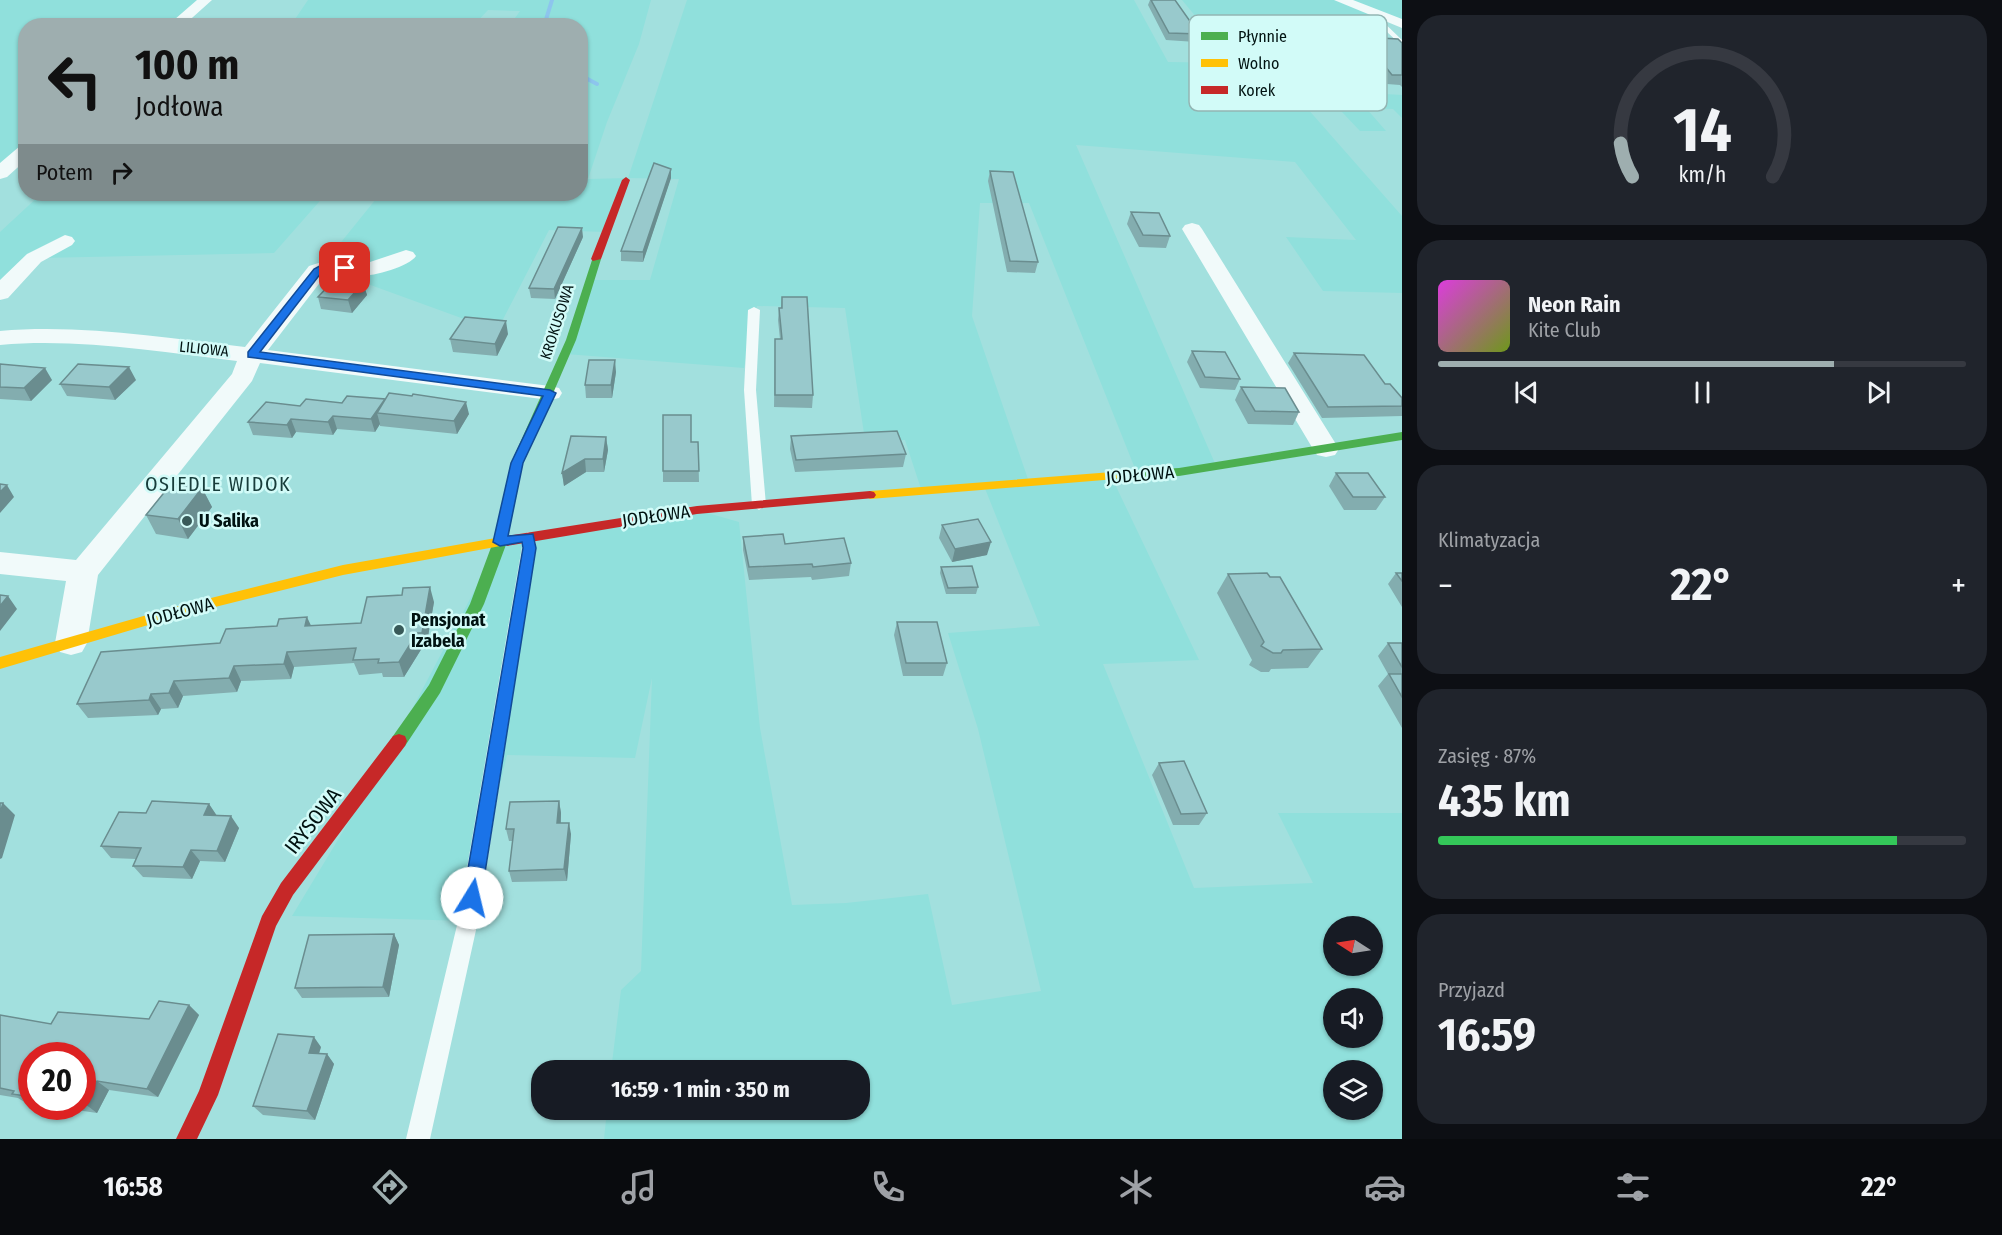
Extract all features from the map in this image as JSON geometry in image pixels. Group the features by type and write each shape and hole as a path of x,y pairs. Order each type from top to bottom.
{"street":[{"path":"184,18 205,0"},
{"path":"1341,0 1375,14"},
{"path":"1387,18 1402,24"},
{"path":"0,173 18,157"},
{"name":"KROKUSOWA","path":"500,542 517,463 550,393 571,340 588,280 626,180"},
{"path":"1192,229 1326,449"},
{"path":"0,293 34,258 65,241"},
{"path":"71,644 83,572 243,376 252,354 317,271 325,266 365,270 406,256"},
{"name":"LILIOWA","path":"0,338 54,336 252,354 550,393"},
{"name":"JODŁOWA","path":"0,663 175,612 343,570 528,537 697,510 1029,482 1179,472 1402,436"},
{"name":"IRYSOWA","path":"186,1139 208,1095 268,922 286,889 380,770 435,688 477,604 500,542"},
{"path":"0,564 83,572"}],"lane":[{"path":"1387,30 1402,44"},
{"path":"754,310 750,390 759,505"},
{"path":"418,1139 468,921 523,589 528,537"}],"green space":[{"path":"0,0 205,0 183,18 18,18 18,156 0,173"},
{"path":"308,0 651,0 639,44 607,122 588,179 588,18 515,18 520,11 488,10 481,18 296,18"},
{"path":"687,0 1134,0 1168,62 1189,62 1189,111 1310,111 1402,216 1402,293 1323,291 1286,237 1356,240 1295,162 1076,145 1217,468 1138,476 1029,203 980,203 972,316 1029,482 1112,478 1199,660 1103,664 1194,888 1313,883 1278,813 1402,813 1402,1139 604,1139 606,1120 870,1120 870,1060 612,1060 621,990 641,971 652,678 635,758 507,755 468,921 292,916 380,770 500,542 697,510 739,522 760,728 792,905 846,903 928,894 952,1005 1041,991 978,729 948,633 1040,626 984,486 922,492 905,440 865,440 845,308 757,306 744,368 566,354 588,280 650,280 679,179 628,178"},
{"path":"1182,0 1402,0 1402,22 1387,18 1387,15 1194,15"},
{"path":"1387,94 1402,95 1402,118 1393,109 1387,109"},
{"path":"1341,111 1369,111 1386,131 1360,131"},
{"path":"628,178 604,232 549,230 497,331 321,267 374,201 588,201 588,179"},
{"path":"33,201 320,201 274,253 41,258 0,301 0,232"}],"building":[{"path":"1151,0 1175,0 1189,20 1189,34 1169,33"},
{"path":"1387,38 1398,39 1402,43 1402,75 1392,75 1387,69"},
{"path":"654,163 671,169 643,252 621,251"},
{"path":"990,171 1013,172 1038,262 1010,261"},
{"path":"1131,212 1159,213 1170,236 1143,235"},
{"path":"558,227 582,228 554,289 529,288"},
{"path":"335,279 363,283 348,300 318,297"},
{"path":"782,297 807,297 813,395 775,395 775,339 782,339 779,308 782,308"},
{"path":"465,317 506,321 495,344 450,339"},
{"path":"1192,351 1225,352 1240,379 1205,377"},
{"path":"1294,353 1364,355 1385,384 1390,384 1402,398 1402,406 1328,407"},
{"path":"589,360 615,360 611,385 585,385"},
{"path":"0,364 45,368 24,388 0,387"},
{"path":"78,364 129,367 109,387 60,384"},
{"path":"1241,387 1285,388 1299,412 1255,411"},
{"path":"389,393 466,402 454,421 377,413"},
{"path":"347,396 385,399 371,419 333,416 328,422 291,419 287,425 248,422 266,402 300,406 306,399 342,403"},
{"path":"663,415 691,415 691,442 698,442 699,471 663,471"},
{"path":"897,431 906,454 796,460 791,436"},
{"path":"571,436 606,437 603,459 585,459 562,473"},
{"path":"1336,473 1368,473 1385,497 1353,497"},
{"path":"0,484 7,485 0,492"},
{"path":"171,484 202,488 178,519 146,515"},
{"path":"978,519 991,542 955,549 942,525"},
{"path":"783,534 785,544 844,538 851,563 813,567 812,564 749,567 743,537"},
{"path":"972,566 978,587 948,588 941,567"},
{"path":"1267,573 1270,577 1280,577 1322,649 1283,650 1281,653 1273,653 1261,646 1264,642 1228,574"},
{"path":"1396,573 1402,573 1402,581"},
{"path":"430,587 422,633 417,633 399,662 378,663 379,659 353,660 356,648 287,652 284,664 234,666 229,678 174,681 169,693 151,694 149,700 77,704 101,652 220,643 226,629 277,626 279,619 307,617 305,626 361,623 367,597 402,595 403,588"},
{"path":"0,595 8,596 0,606"},
{"path":"897,622 937,622 947,663 906,663"},
{"path":"1388,643 1402,643 1402,667"},
{"path":"1389,674 1402,674 1402,697"},
{"path":"1184,761 1207,813 1181,814 1159,763"},
{"path":"152,801 209,804 204,815 231,816 217,851 191,850 183,867 133,866 141,848 101,846 119,812 146,813"},
{"path":"559,801 557,823 569,823 564,869 509,871 514,829 506,829 510,802"},
{"path":"394,934 383,987 295,988 309,935"},
{"path":"159,1001 189,1005 147,1089 97,1081 96,1083 96,1042 18,1042 18,1095 12,1094 14,1091 0,1088 0,1015 51,1024 58,1012 149,1019"},
{"path":"278,1034 314,1037 309,1053 327,1054 307,1111 253,1106"}],"waterway":[{"path":"546,18 552,0"},
{"path":"588,79 597,84"}],"traffic: fast":[{"path":"399,741 435,689 477,604 500,542 517,463 571,340 596,259"},
{"path":"1112,476 1179,472 1402,436"}],"traffic: slow":[{"path":"870,495 1112,476"},
{"path":"0,663 175,612 343,570 507,541"}],"traffic: jam":[{"path":"596,259 626,180"},
{"path":"507,541 697,510 870,495"},
{"path":"186,1139 208,1095 268,922 287,889 399,741"}],"place":[{"name":"U Salika","path":"187,521"},
{"name":"Pensjonat Izabela","path":"399,630"}],"district":[{"name":"OSIEDLE WIDOK","path":"218,484"}],"route":[{"path":"345,268 325,266 317,271 252,354 550,393 517,463 500,542 528,537 529,548 472,898"}]}
